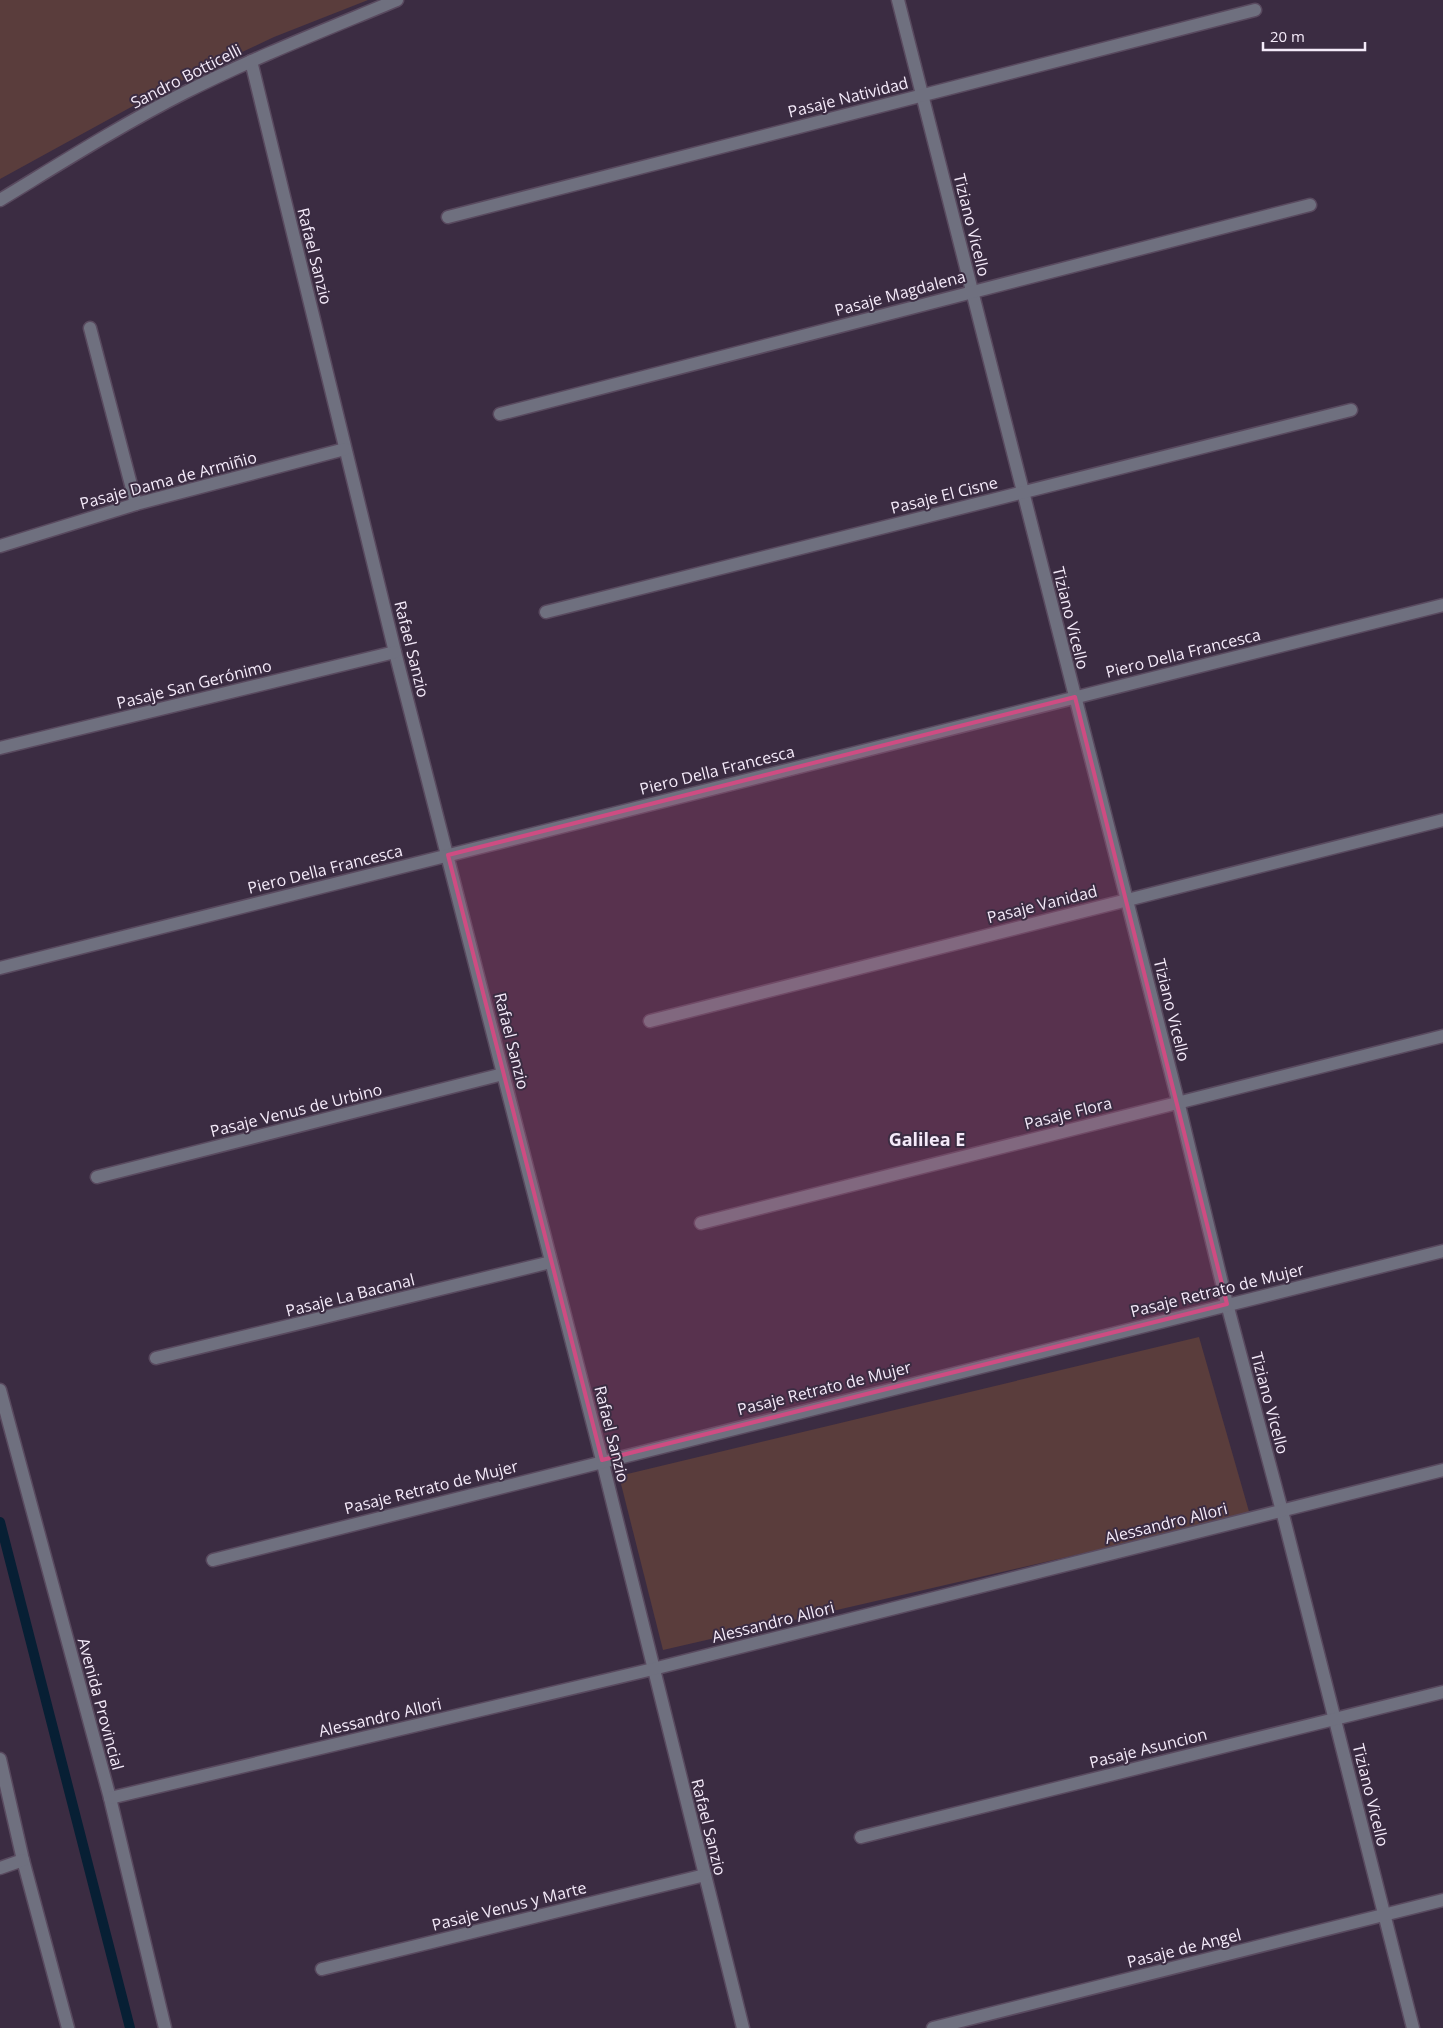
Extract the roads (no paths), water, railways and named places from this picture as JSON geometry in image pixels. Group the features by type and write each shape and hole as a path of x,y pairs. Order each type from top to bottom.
{"street":[{"name":"Sandro Botticelli","path":"0,200 100,139 184,93 251,61 397,0"},
{"name":"Tiziano Vicello","path":"898,0 1178,1102 1226,1304 1282,1511 1386,1915 1413,2028"},
{"name":"Pasaje Natividad","path":"448,216 1255,10"},
{"name":"Rafael Sanzio","path":"251,61 395,652 602,1460 743,2028"},
{"name":"Pasaje Magdalena","path":"500,414 972,291 1310,206"},
{"path":"90,328 136,504"},
{"name":"Pasaje El Cisne","path":"546,612 1351,410"},
{"name":"Pasaje Dama de Armiñio","path":"0,546 136,504 345,449"},
{"name":"Piero Della Francesca","path":"0,968 1443,604"},
{"name":"Pasaje San Gerónimo","path":"0,748 395,652"},
{"name":"Pasaje Vanidad","path":"650,1021 1443,820"},
{"name":"Pasaje Flora","path":"701,1223 1443,1036"},
{"name":"Pasaje Venus de Urbino","path":"97,1177 503,1074"},
{"name":"Pasaje Retrato de Mujer","path":"213,1560 602,1460 1443,1251"},
{"name":"Pasaje La Bacanal","path":"156,1358 551,1262"},
{"name":"Avenida Provincial","path":"0,1390 110,1798 165,2028"},
{"name":"Alessandro Allori","path":"110,1798 653,1669 1443,1470"},
{"name":"Pasaje Asuncion","path":"861,1837 1443,1692"},
{"path":"0,1759 23,1860 68,2028"},
{"path":"0,1868 23,1860"},
{"name":"Pasaje Venus y Marte","path":"322,1969 705,1875"},
{"name":"Pasaje de Angel","path":"933,2028 1443,1900"}],"waterway":[{"path":"0,1522 130,2028"}],"district":[{"name":"Galilea E","path":"927,1139"}]}
